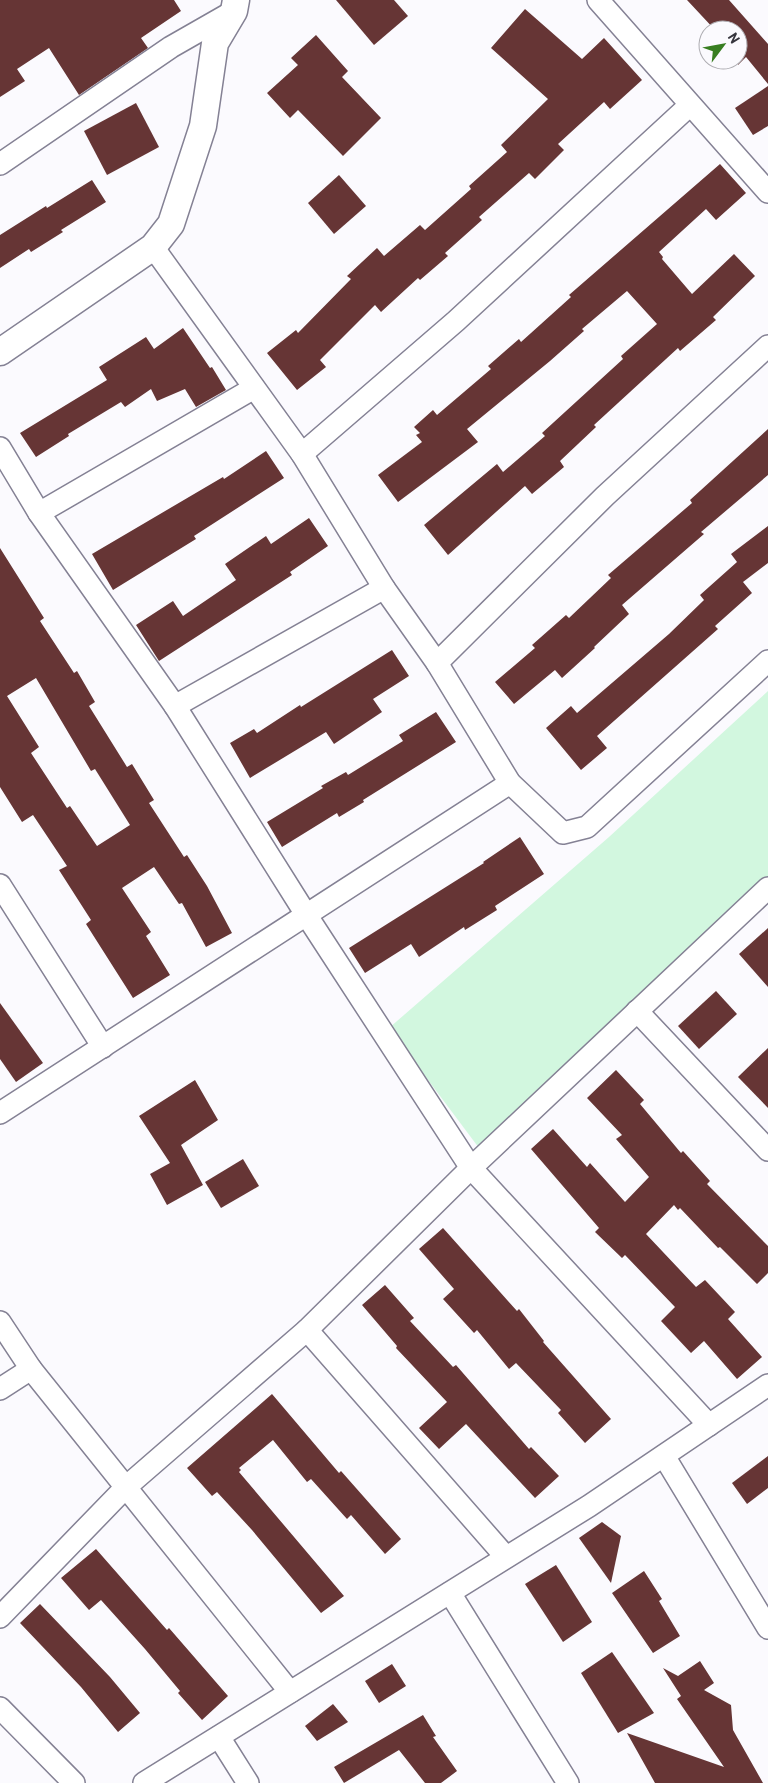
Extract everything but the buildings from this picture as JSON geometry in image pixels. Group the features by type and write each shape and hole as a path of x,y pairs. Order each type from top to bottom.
{"street":[{"path":"598,0 768,192"},
{"path":"0,164 235,5"},
{"path":"0,352 153,247 172,224 203,126 215,43 235,5"},
{"path":"302,454 456,320 690,105"},
{"path":"153,247 302,454 384,588 437,663 510,783 563,833 587,827 768,661"},
{"path":"437,663 605,496 768,346"},
{"path":"39,513 254,388"},
{"path":"0,448 39,513 175,706 307,916 472,1168 710,1425"},
{"path":"175,706 384,588"},
{"path":"0,1113 510,783"},
{"path":"0,885 103,1047"},
{"path":"0,1617 126,1487 307,1330 472,1168 768,888"},
{"path":"637,1012 768,1150"},
{"path":"0,1322 31,1369 290,1692"},
{"path":"307,1330 506,1557"},
{"path":"0,1388 31,1369"},
{"path":"144,1783 589,1506 768,1385"},
{"path":"664,1456 768,1628"},
{"path":"450,1593 568,1783"},
{"path":"0,1708 74,1783"},
{"path":"220,1737 248,1783"}],"green space":[{"path":"768,691 768,899 488,1160 389,1028 609,837"}]}
